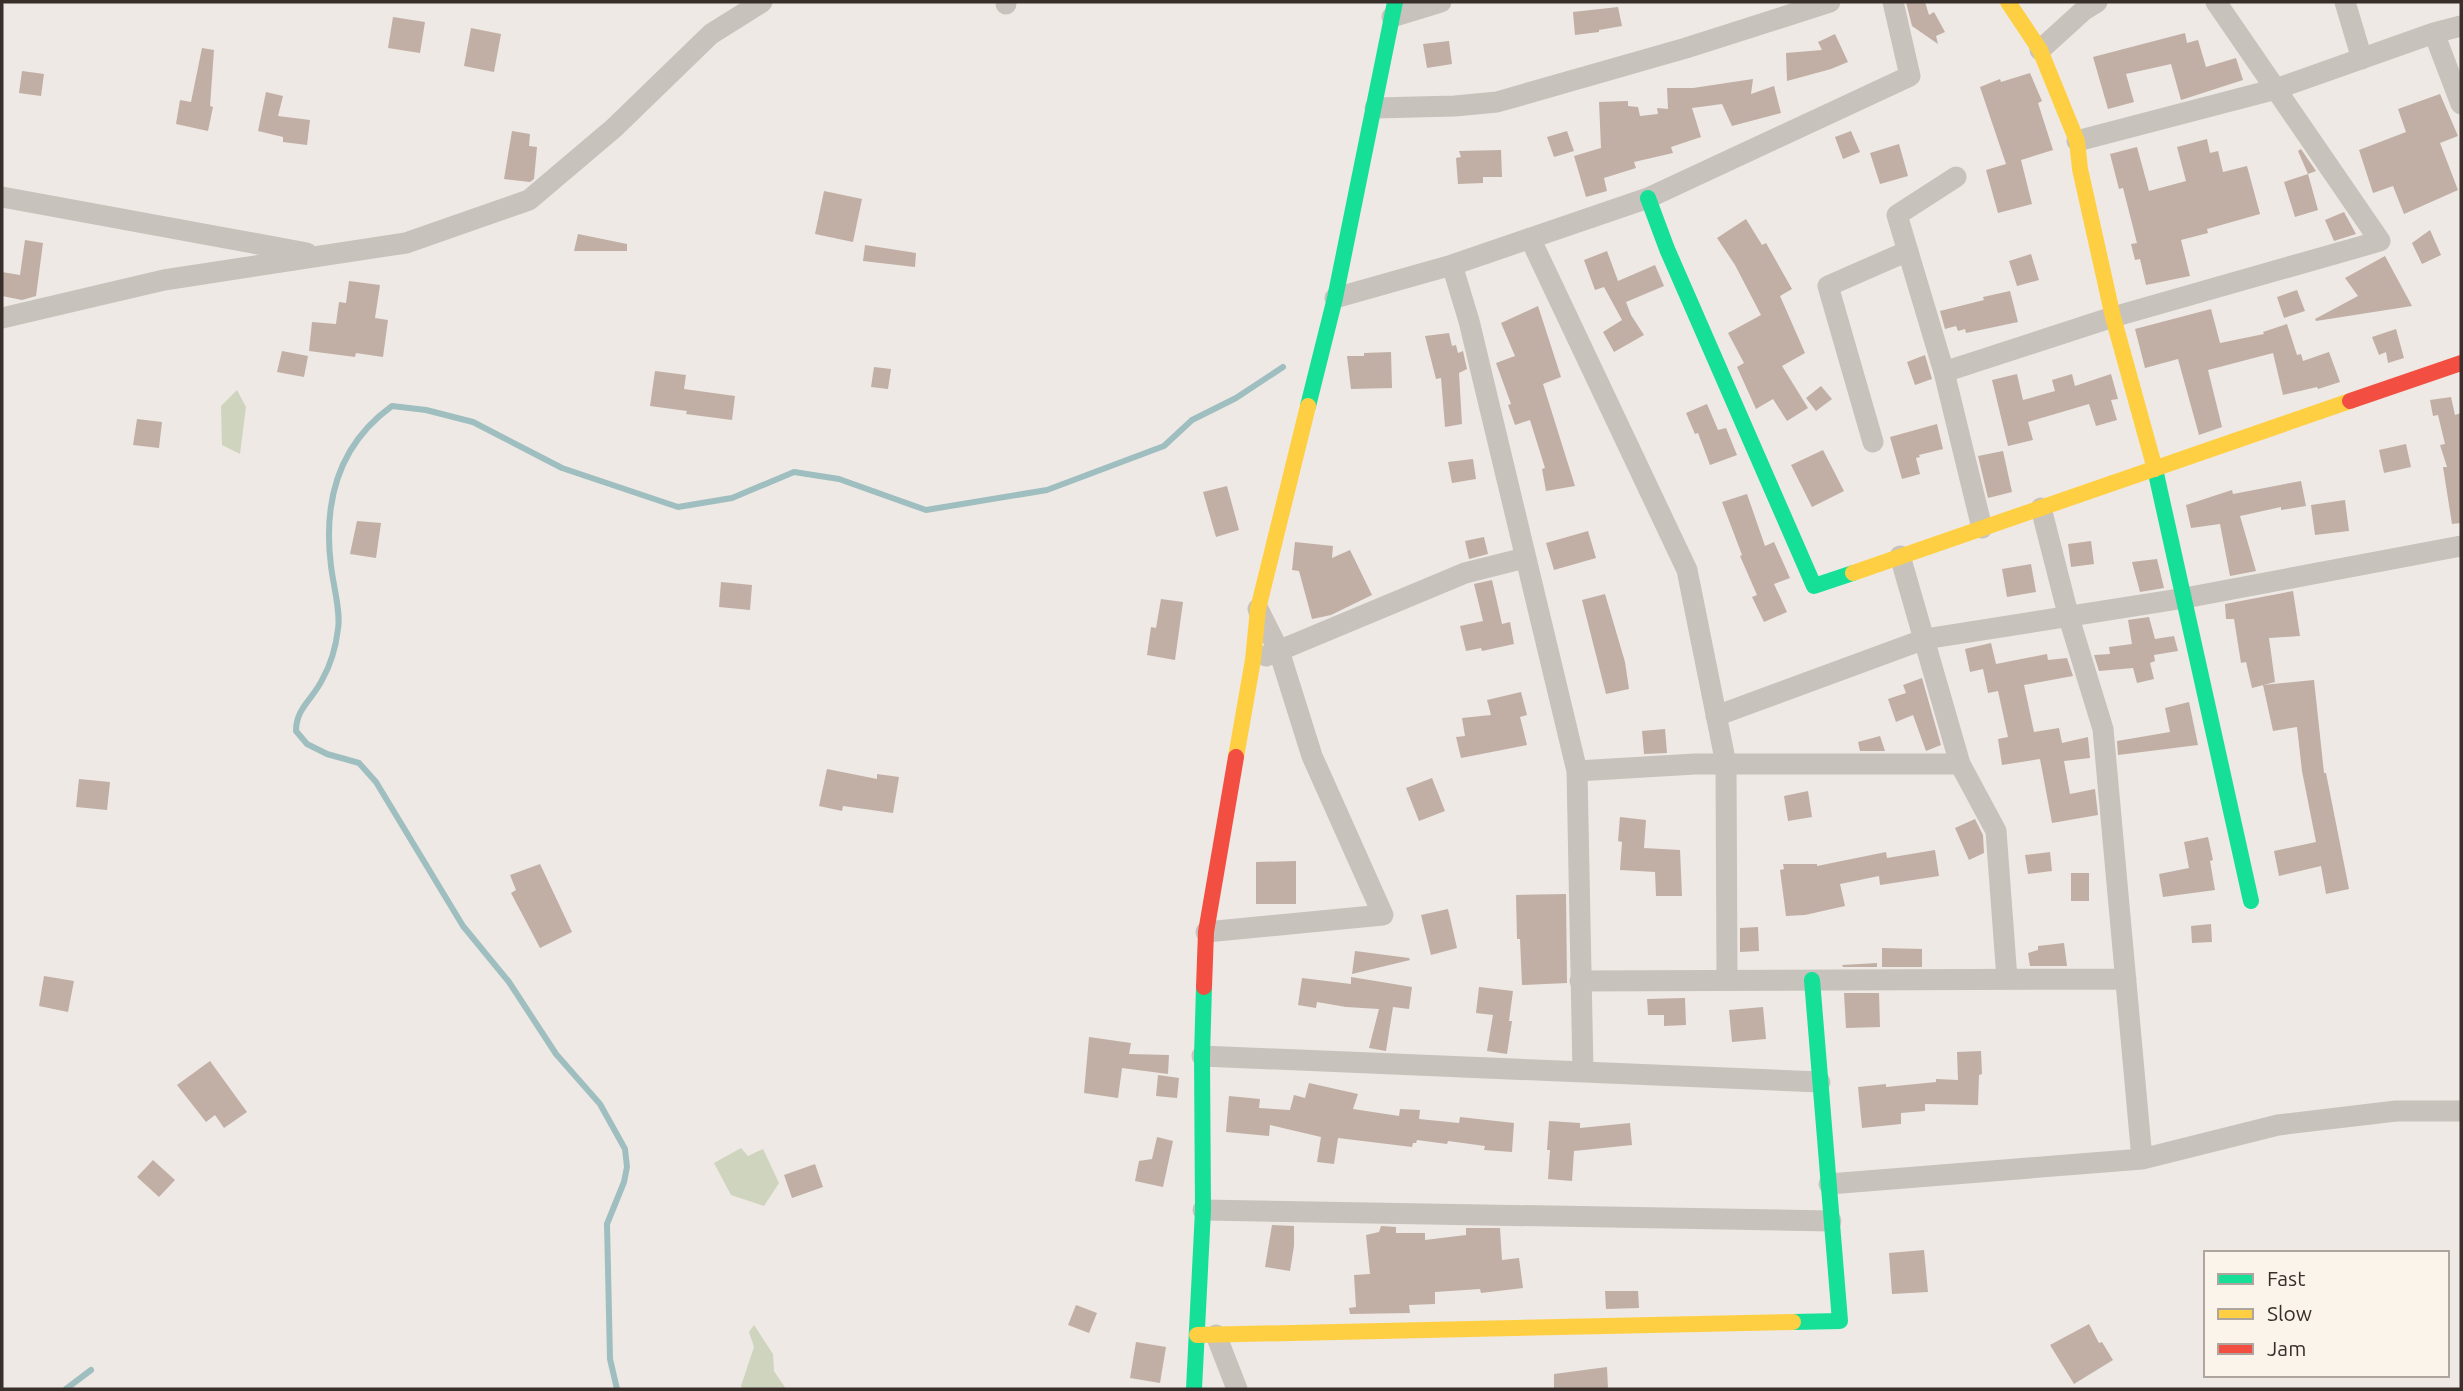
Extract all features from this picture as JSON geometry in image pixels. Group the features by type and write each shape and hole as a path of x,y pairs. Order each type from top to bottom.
{"street":[{"path":"2,318 164,280 406,243 529,201 614,128 711,34 762,2"},
{"path":"1194,1389 1206,1335 1202,1056 1206,932 1253,660 1258,609 1335,298 1393,9 1441,2"},
{"path":"1374,108 1497,102 1686,48 1829,2"},
{"path":"1335,298 1452,265 1648,198 1910,76 1893,2"},
{"path":"2008,2 2040,50 2077,141 2080,169 2113,317 2155,468 2251,901"},
{"path":"2040,50 2084,10 2097,2"},
{"path":"1944,372 2113,317 2381,241 2216,2"},
{"path":"2345,2 2362,59"},
{"path":"2077,141 2276,89 2461,26"},
{"path":"2434,33 2461,104"},
{"path":"1956,177 1897,215 1944,372 1982,528"},
{"path":"2,197 327,256"},
{"path":"1648,198 1667,249 1814,586 2461,363"},
{"path":"1530,238 1687,570 1726,764 1727,980"},
{"path":"1874,442 1828,286 1908,250"},
{"path":"1452,265 1469,321 1577,771 1583,1072"},
{"path":"2041,508 2069,618 2103,729 2143,1159"},
{"path":"1716,716 1925,639 2185,598 2461,546"},
{"path":"1900,556 1961,764 1996,831 2007,979"},
{"path":"1253,660 1465,573 1525,558"},
{"path":"1206,932 1383,915 1312,756 1279,651 1258,609"},
{"path":"1577,771 1726,764 1961,764"},
{"path":"1580,981 2126,979"},
{"path":"1206,1335 1840,1321 1812,980"},
{"path":"1202,1056 1820,1082"},
{"path":"1829,1184 2143,1159 2278,1125 2396,1111 2461,1111"},
{"path":"1203,1210 1831,1221"},
{"path":"1206,1335 1237,1389"}],"green space":[{"path":"237,390 246,407 240,454 222,445 221,406"},
{"path":"741,1148 748,1156 763,1149 779,1183 764,1206 731,1195 714,1163"},
{"path":"754,1325 773,1354 774,1371 786,1389 743,1389 741,1386 754,1347 749,1332"}],"building":[{"path":"1906,2 1925,2 1929,15 1934,12 1945,32 1936,36 1938,44 1912,26"},
{"path":"1618,7 1622,26 1575,35 1573,12"},
{"path":"393,17 425,22 420,53 388,48"},
{"path":"471,28 501,34 494,72 464,66"},
{"path":"2185,33 2187,43 2198,40 2206,67 2236,58 2243,80 2181,100 2171,64 2126,74 2134,102 2108,109 2093,57"},
{"path":"1835,34 1848,62 1787,81 1786,53 1822,50 1818,42"},
{"path":"1449,41 1452,64 1427,68 1423,44"},
{"path":"202,48 214,50 210,106 213,107 208,131 176,124 180,100 191,102"},
{"path":"22,71 44,74 41,96 19,93"},
{"path":"2030,73 2042,101 2038,103 2053,150 2021,160 2032,204 1998,213 1986,170 2006,164 1980,87 2000,79 2001,82"},
{"path":"1753,79 1751,94 1774,86 1781,113 1732,126 1722,104 1692,108 1701,137 1671,147 1673,153 1634,162 1636,168 1604,178 1607,191 1586,197 1574,156 1601,148 1599,102 1628,101 1628,106 1638,107 1640,116 1658,114 1657,108 1668,109 1667,88 1693,88"},
{"path":"266,92 283,96 278,116 310,120 307,145 283,142 283,137 258,131"},
{"path":"2440,94 2458,136 2440,143 2458,190 2404,214 2393,186 2373,193 2359,150 2406,132 2398,109"},
{"path":"512,131 530,134 529,146 537,147 534,179 530,182 504,179"},
{"path":"1567,131 1574,151 1554,157 1547,137"},
{"path":"1851,131 1860,152 1843,159 1835,137"},
{"path":"2207,139 2210,153 2218,151 2223,172 2247,166 2260,214 2207,229 2208,233 2181,240 2190,276 2146,285 2140,259 2135,260 2131,244 2137,243 2123,188 2119,189 2110,154 2137,147 2149,191 2186,181 2177,147"},
{"path":"1899,144 1908,176 1880,184 1870,153"},
{"path":"2301,149 2316,171 2308,174 2298,151"},
{"path":"1501,150 1502,177 1483,177 1483,183 1458,184 1456,158 1461,157 1459,151"},
{"path":"2308,174 2318,210 2295,217 2284,182"},
{"path":"824,191 862,199 853,242 815,234"},
{"path":"2344,212 2356,234 2334,241 2325,220"},
{"path":"1746,219 1762,245 1766,243 1792,289 1780,296 1805,353 1782,366 1808,408 1787,421 1773,399 1756,409 1737,367 1744,363 1728,333 1761,315 1735,265 1717,238"},
{"path":"2430,230 2441,255 2422,264 2412,243"},
{"path":"578,234 627,244 627,251 574,251"},
{"path":"25,240 43,243 36,296 22,300 2,296 2,272 20,275"},
{"path":"865,245 916,253 915,267 863,261"},
{"path":"1607,251 1618,281 1655,265 1664,286 1626,302 1644,335 1614,352 1603,332 1622,320 1604,287 1595,290 1584,260"},
{"path":"2031,254 2039,280 2017,286 2009,261"},
{"path":"2385,256 2412,306 2316,321 2315,319 2358,296 2345,278"},
{"path":"349,281 380,285 375,318 388,320 383,357 356,353 355,357 309,351 312,322 336,324 339,302 346,303"},
{"path":"2297,290 2305,311 2284,318 2277,297"},
{"path":"2010,291 2018,322 1966,333 1965,329 1958,331 1956,326 1945,329 1940,311"},
{"path":"1538,306 1561,377 1543,384 1575,486 1546,491 1542,469 1545,468 1530,420 1515,425 1508,405 1511,404 1496,363 1515,356 1501,323"},
{"path":"2211,309 2220,343 2264,334 2263,332 2287,324 2297,355 2301,354 2303,361 2329,352 2340,382 2283,395 2273,353 2208,370 2222,427 2199,435 2178,359 2145,368 2135,329"},
{"path":"2396,329 2404,358 2388,363 2386,352 2379,355 2372,337"},
{"path":"1449,333 1452,346 1456,345 1458,353 1463,351 1467,369 1459,373 1462,424 1445,427 1441,378 1436,379 1425,336"},
{"path":"282,351 308,356 304,377 277,372"},
{"path":"1391,352 1392,388 1351,389 1347,356"},
{"path":"1925,355 1932,379 1915,385 1907,362"},
{"path":"874,367 891,369 888,389 871,387"},
{"path":"655,371 686,375 684,389 735,396 732,420 650,406"},
{"path":"2017,374 2023,400 2055,391 2052,380 2072,374 2075,386 2111,374 2118,399 2111,400 2117,420 2096,426 2089,404 2028,422 2033,440 2008,446 1992,380"},
{"path":"1821,386 1832,399 1816,411 1806,398"},
{"path":"2451,397 2455,415 2461,413 2461,523 2452,524 2443,467 2447,467 2440,445 2445,444 2438,415 2433,416 2430,400"},
{"path":"1707,404 1718,430 1726,428 1737,455 1710,465 1698,433 1695,434 1686,413"},
{"path":"137,419 162,422 159,448 133,445"},
{"path":"1937,424 1943,449 1919,455 1920,457 1916,458 1920,474 1902,479 1890,437"},
{"path":"2406,444 2411,467 2384,473 2379,450"},
{"path":"1823,450 1844,491 1812,507 1791,465"},
{"path":"2003,451 2012,492 1988,498 1978,456"},
{"path":"1473,459 1476,479 1452,483 1448,462"},
{"path":"2301,481 2306,506 2281,510 2281,507 2240,516 2256,571 2230,576 2220,524 2191,528 2186,505 2232,490 2233,494"},
{"path":"1227,486 1239,530 1216,537 1203,492"},
{"path":"1747,494 1765,546 1774,542 1790,578 1774,584 1787,612 1764,622 1752,597 1757,595 1740,556 1742,555 1722,502"},
{"path":"2345,500 2349,531 2315,535 2311,505"},
{"path":"357,521 381,523 376,558 350,554"},
{"path":"1588,531 1596,558 1554,570 1546,543"},
{"path":"1484,537 1488,554 1469,559 1465,541"},
{"path":"2091,541 2094,564 2071,567 2068,544"},
{"path":"1295,542 1333,546 1332,558 1350,550 1372,595 1331,615 1312,619 1299,571 1292,570"},
{"path":"2157,559 2164,588 2140,592 2132,562"},
{"path":"2031,564 2036,592 2007,597 2002,569"},
{"path":"1492,580 1502,624 1510,622 1514,644 1482,651 1481,648 1466,651 1460,626 1483,621 1474,584"},
{"path":"721,582 752,585 750,610 719,607"},
{"path":"2293,591 2300,636 2269,638 2275,682 2252,688 2246,662 2241,663 2234,619 2226,619 2225,604"},
{"path":"1605,594 1625,662 1629,689 1606,694 1582,600"},
{"path":"1161,599 1183,602 1175,660 1147,655 1151,627 1156,628"},
{"path":"2149,617 2155,639 2174,636 2178,651 2154,655 2155,661 2150,663 2154,679 2137,683 2133,668 2099,671 2094,655 2110,654 2109,647 2132,644 2128,620"},
{"path":"1991,643 1996,664 2047,654 2048,660 2067,658 2073,676 2024,685 2034,732 2059,728 2062,743 2088,737 2090,758 2064,761 2070,794 2095,789 2098,815 2052,823 2040,759 2002,765 1998,739 2008,737 1998,691 1988,693 1983,669 1970,672 1965,649"},
{"path":"1922,678 1941,745 1926,751 1913,715 1896,722 1888,699 1906,693 1903,685"},
{"path":"2314,680 2324,773 2349,889 2326,894 2321,866 2279,876 2274,851 2316,842 2302,771 2297,727 2273,731 2263,685"},
{"path":"1521,692 1527,715 1520,717 1527,745 1461,758 1456,737 1465,736 1462,718 1491,715 1487,700"},
{"path":"2189,702 2198,745 2118,755 2117,741 2170,732 2165,708"},
{"path":"1665,729 1667,753 1644,754 1642,731"},
{"path":"1880,736 1885,751 1860,751 1858,742"},
{"path":"827,769 877,779 877,774 899,777 893,813 843,806 842,811 819,806"},
{"path":"1432,778 1445,811 1419,821 1406,788"},
{"path":"79,779 110,782 107,810 76,807"},
{"path":"1808,791 1812,817 1788,821 1784,796"},
{"path":"1620,817 1646,820 1644,848 1680,850 1682,896 1656,896 1655,872 1620,870"},
{"path":"1975,819 1983,835 1984,853 1969,860 1955,828"},
{"path":"2208,837 2215,890 2163,897 2159,874 2189,868 2184,842"},
{"path":"1935,850 1939,876 1880,885 1879,876 1840,884 1845,906 1805,915 1786,916 1780,870 1784,869 1783,864 1817,866 1886,852 1887,858"},
{"path":"2050,852 2052,871 2028,874 2025,855"},
{"path":"1296,861 1296,904 1256,904 1256,862"},
{"path":"540,864 572,932 540,948 511,893 516,890 510,875"},
{"path":"2071,873 2089,873 2089,901 2071,901"},
{"path":"1566,894 1567,983 1522,985 1516,895"},
{"path":"1448,909 1457,948 1431,955 1421,915"},
{"path":"2211,924 2212,942 2192,943 2191,926"},
{"path":"1758,927 1759,951 1740,952 1740,928"},
{"path":"2064,943 2067,966 2030,966 2028,953 2038,950 2038,946"},
{"path":"1882,948 1922,949 1922,967 1882,967"},
{"path":"1355,951 1409,958 1410,960 1352,974"},
{"path":"1877,963 1877,967 1842,965"},
{"path":"44,976 74,981 68,1012 39,1006"},
{"path":"1351,977 1412,987 1409,1009 1393,1007 1386,1051 1369,1048 1379,1009 1317,1002 1316,1008 1298,1005 1302,978 1351,984"},
{"path":"1479,987 1513,991 1507,1054 1487,1051 1493,1015 1476,1013"},
{"path":"1844,993 1879,993 1880,1027 1846,1028"},
{"path":"1685,998 1686,1025 1664,1026 1664,1015 1648,1015 1647,999"},
{"path":"1763,1007 1766,1039 1732,1042 1729,1010"},
{"path":"1089,1037 1131,1043 1129,1054 1169,1055 1168,1074 1122,1068 1118,1098 1084,1093"},
{"path":"1981,1051 1982,1074 1979,1075 1978,1105 1925,1104 1925,1111 1901,1113 1901,1124 1862,1128 1858,1087 1936,1082 1936,1079 1958,1080 1957,1052"},
{"path":"210,1061 247,1112 224,1128 215,1115 206,1122 177,1085"},
{"path":"1158,1075 1179,1078 1177,1098 1156,1096"},
{"path":"1309,1083 1358,1094 1353,1109 1399,1116 1400,1109 1420,1110 1419,1119 1459,1123 1460,1117 1514,1123 1512,1152 1484,1150 1485,1146 1448,1141 1447,1144 1417,1140 1412,1147 1338,1138 1334,1164 1317,1162 1321,1137 1270,1125 1269,1136 1226,1132 1229,1096 1260,1099 1259,1108 1290,1110 1294,1095 1305,1098"},
{"path":"1549,1121 1580,1123 1580,1128 1630,1123 1632,1145 1574,1151 1572,1181 1548,1179"},
{"path":"1157,1137 1173,1141 1163,1187 1135,1181 1139,1161 1152,1159"},
{"path":"153,1160 175,1180 159,1197 137,1177"},
{"path":"815,1164 823,1187 792,1198 784,1175"},
{"path":"1272,1225 1294,1226 1290,1271 1265,1267"},
{"path":"1381,1226 1396,1227 1396,1233 1425,1233 1425,1240 1466,1235 1466,1228 1500,1228 1502,1260 1519,1258 1523,1288 1481,1293 1480,1289 1435,1292 1435,1304 1409,1305 1410,1313 1350,1314 1349,1308 1356,1307 1354,1275 1370,1274 1366,1235 1379,1232"},
{"path":"1924,1250 1928,1292 1892,1294 1889,1253"},
{"path":"1605,1291 1638,1291 1639,1308 1606,1309"},
{"path":"1076,1305 1097,1313 1089,1333 1068,1325"},
{"path":"2089,1324 2099,1343 2102,1342 2113,1360 2074,1384 2050,1345"},
{"path":"1136,1342 1166,1347 1160,1383 1130,1378"},
{"path":"1607,1367 1608,1389 1554,1389 1554,1374"}],"waterway":[{"path":"617,1389 610,1359 607,1224 624,1182 627,1167 625,1149 600,1104 556,1054 509,982 463,926 376,782 359,763 327,754 307,744 296,731 299,716 325,674 336,642 338,615 331,566 330,519 338,477 359,438 392,406 426,410 473,422 562,468 678,507 732,498 794,472 839,479 926,510 1047,490 1164,446 1192,420 1236,398 1283,367"},
{"path":"66,1389 91,1370"}],"traffic: fast":[{"path":"1308,406 1335,298 1395,2"},
{"path":"1648,198 1667,249 1814,586 1853,573"},
{"path":"2155,469 2251,901"},
{"path":"1793,1322 1840,1321 1812,980"},
{"path":"1194,1389 1203,1210 1204,987"}],"traffic: slow":[{"path":"2008,2 2040,50 2077,141 2080,169 2113,317 2155,469"},
{"path":"1853,573 2350,401"},
{"path":"1236,757 1253,660 1258,609 1308,406"},
{"path":"1197,1335 1793,1322"}],"traffic: jam":[{"path":"2350,401 2461,363"},
{"path":"1204,987 1206,932 1236,757"}]}
